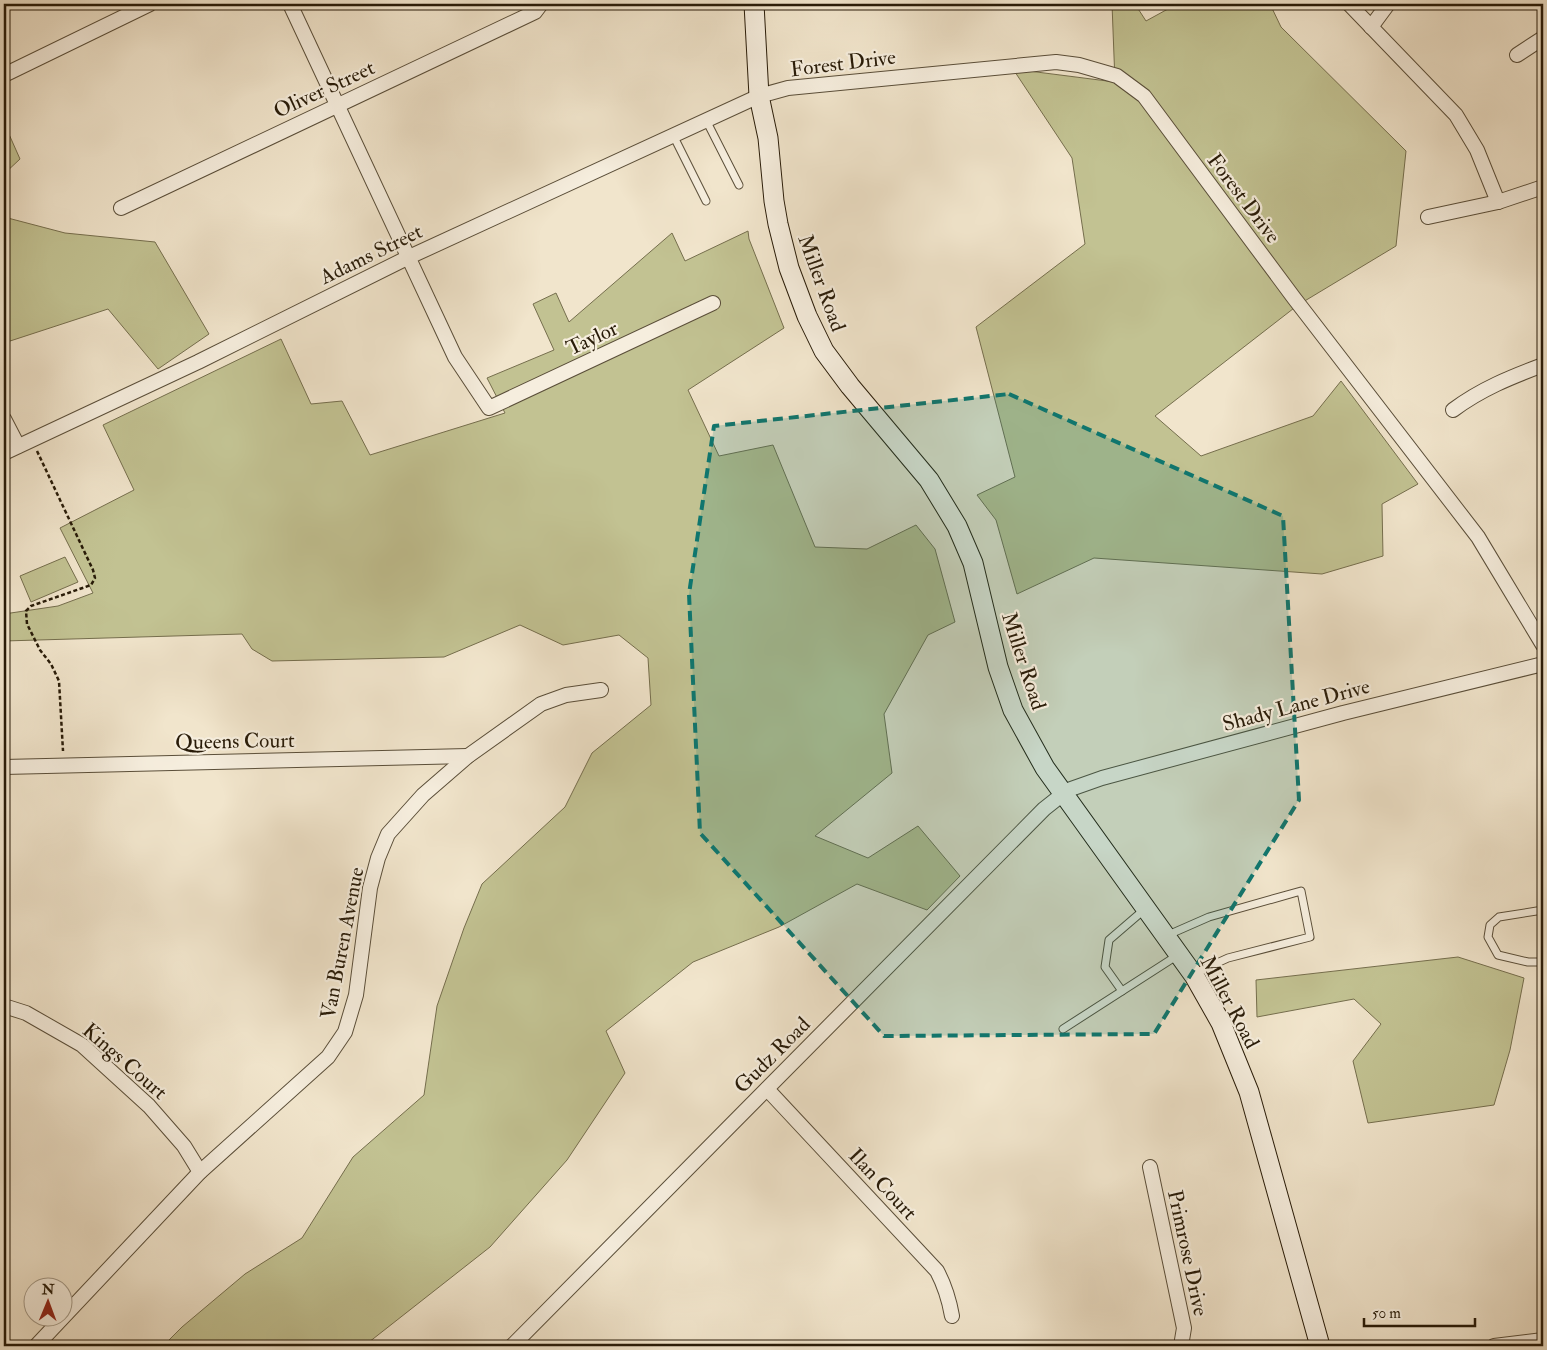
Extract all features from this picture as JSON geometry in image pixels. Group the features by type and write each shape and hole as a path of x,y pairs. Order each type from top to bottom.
{"street":[{"path":"4,75 150,4"},
{"path":"290,4 409,257"},
{"name":"Oliver Street","path":"121,208 536,12 541,4"},
{"name":"Miller Road","path":"754,4 759,96 768,138 778,224 789,268 807,316 824,351 850,386 929,480 957,526 973,563 998,667 1013,710 1045,768 1192,974 1221,1024 1249,1092 1320,1346"},
{"path":"1349,4 1456,115 1477,150 1498,202"},
{"path":"1371,27 1388,4"},
{"path":"1517,55 1543,38"},
{"name":"Forest Drive","path":"759,96 788,88 1056,62 1080,65 1117,76 1144,96 1294,298 1478,537 1543,645"},
{"name":"Adams Street","path":"4,453 198,362 409,257 759,96"},
{"path":"1428,217 1498,202 1543,187"},
{"name":"Taylor","path":"409,257 455,356 489,408 713,303"},
{"path":"1453,410 1470,398 1505,379 1543,365"},
{"path":"4,419 18,446"},
{"name":"Shady Lane Drive","path":"1063,794 1068,790 1102,778 1343,712 1543,664"},
{"name":"Van Buren Avenue","path":"36,1346 200,1172 328,1057 345,1032 356,995 370,888 378,858 388,834 424,795 468,756 541,704 566,695 601,690"},
{"name":"Queens Court","path":"4,767 468,756"},
{"name":"Gudz Road","path":"512,1346 1044,809 1063,794"},
{"name":"Kings Court","path":"4,1006 26,1014 82,1045 149,1106 184,1146 200,1172"},
{"name":"Ilan Court","path":"767,1089 937,1271 949,1297 952,1316"},
{"name":"Primrose Drive","path":"1150,1167 1184,1328 1181,1346"},
{"path":"1494,1346 1543,1340"}],"lane":[{"path":"706,120 739,185"},
{"path":"673,135 706,201"},
{"path":"1165,936 1209,917 1301,891 1310,937 1228,958 1192,974"},
{"path":"1122,991 1105,967 1108,940 1145,909"},
{"path":"1543,910 1499,917 1490,925 1488,937 1498,955 1528,962 1543,962"},
{"path":"1063,1029 1178,954"}],"path":[{"path":"32,440 93,570 95,578 91,585 31,606 26,611 27,624 59,681 64,766"}],"highlighted area":[{"path":"1009,394 1283,516 1299,800 1154,1034 884,1036 700,833 689,594 714,426"}],"green space":[{"path":"1112,4 1135,4 1146,21 1177,4 1270,4 1281,27 1406,151 1396,246 1298,305 1155,416 1201,456 1313,416 1341,381 1418,484 1382,504 1383,556 1322,574 1094,558 1017,594 996,520 977,495 1015,477 976,327 1085,244 1072,158 1013,69 1115,82"},
{"path":"4,123 20,159 4,174"},
{"path":"4,217 65,233 155,242 209,334 158,369 108,309 4,343"},
{"path":"748,231 749,239 784,328 688,390 719,456 773,445 815,547 867,549 916,525 935,549 955,622 928,635 884,714 892,773 815,836 868,858 918,826 960,876 927,910 857,884 779,927 693,962 606,1031 625,1073 567,1160 490,1247 364,1346 163,1346 182,1327 245,1274 302,1238 353,1157 424,1095 437,1006 464,928 482,884 565,807 592,753 651,705 648,658 619,635 563,645 520,625 444,657 272,661 252,649 242,634 4,641 4,614 58,606 93,593 60,528 134,490 103,425 281,339 311,404 342,401 370,455 505,413 487,378 554,350 533,304 556,293 569,322 672,233 685,261"},
{"path":"65,557 78,582 31,602 20,576"},
{"path":"1458,957 1524,978 1510,1050 1494,1105 1368,1123 1353,1061 1381,1024 1354,999 1257,1017 1256,980"}]}
